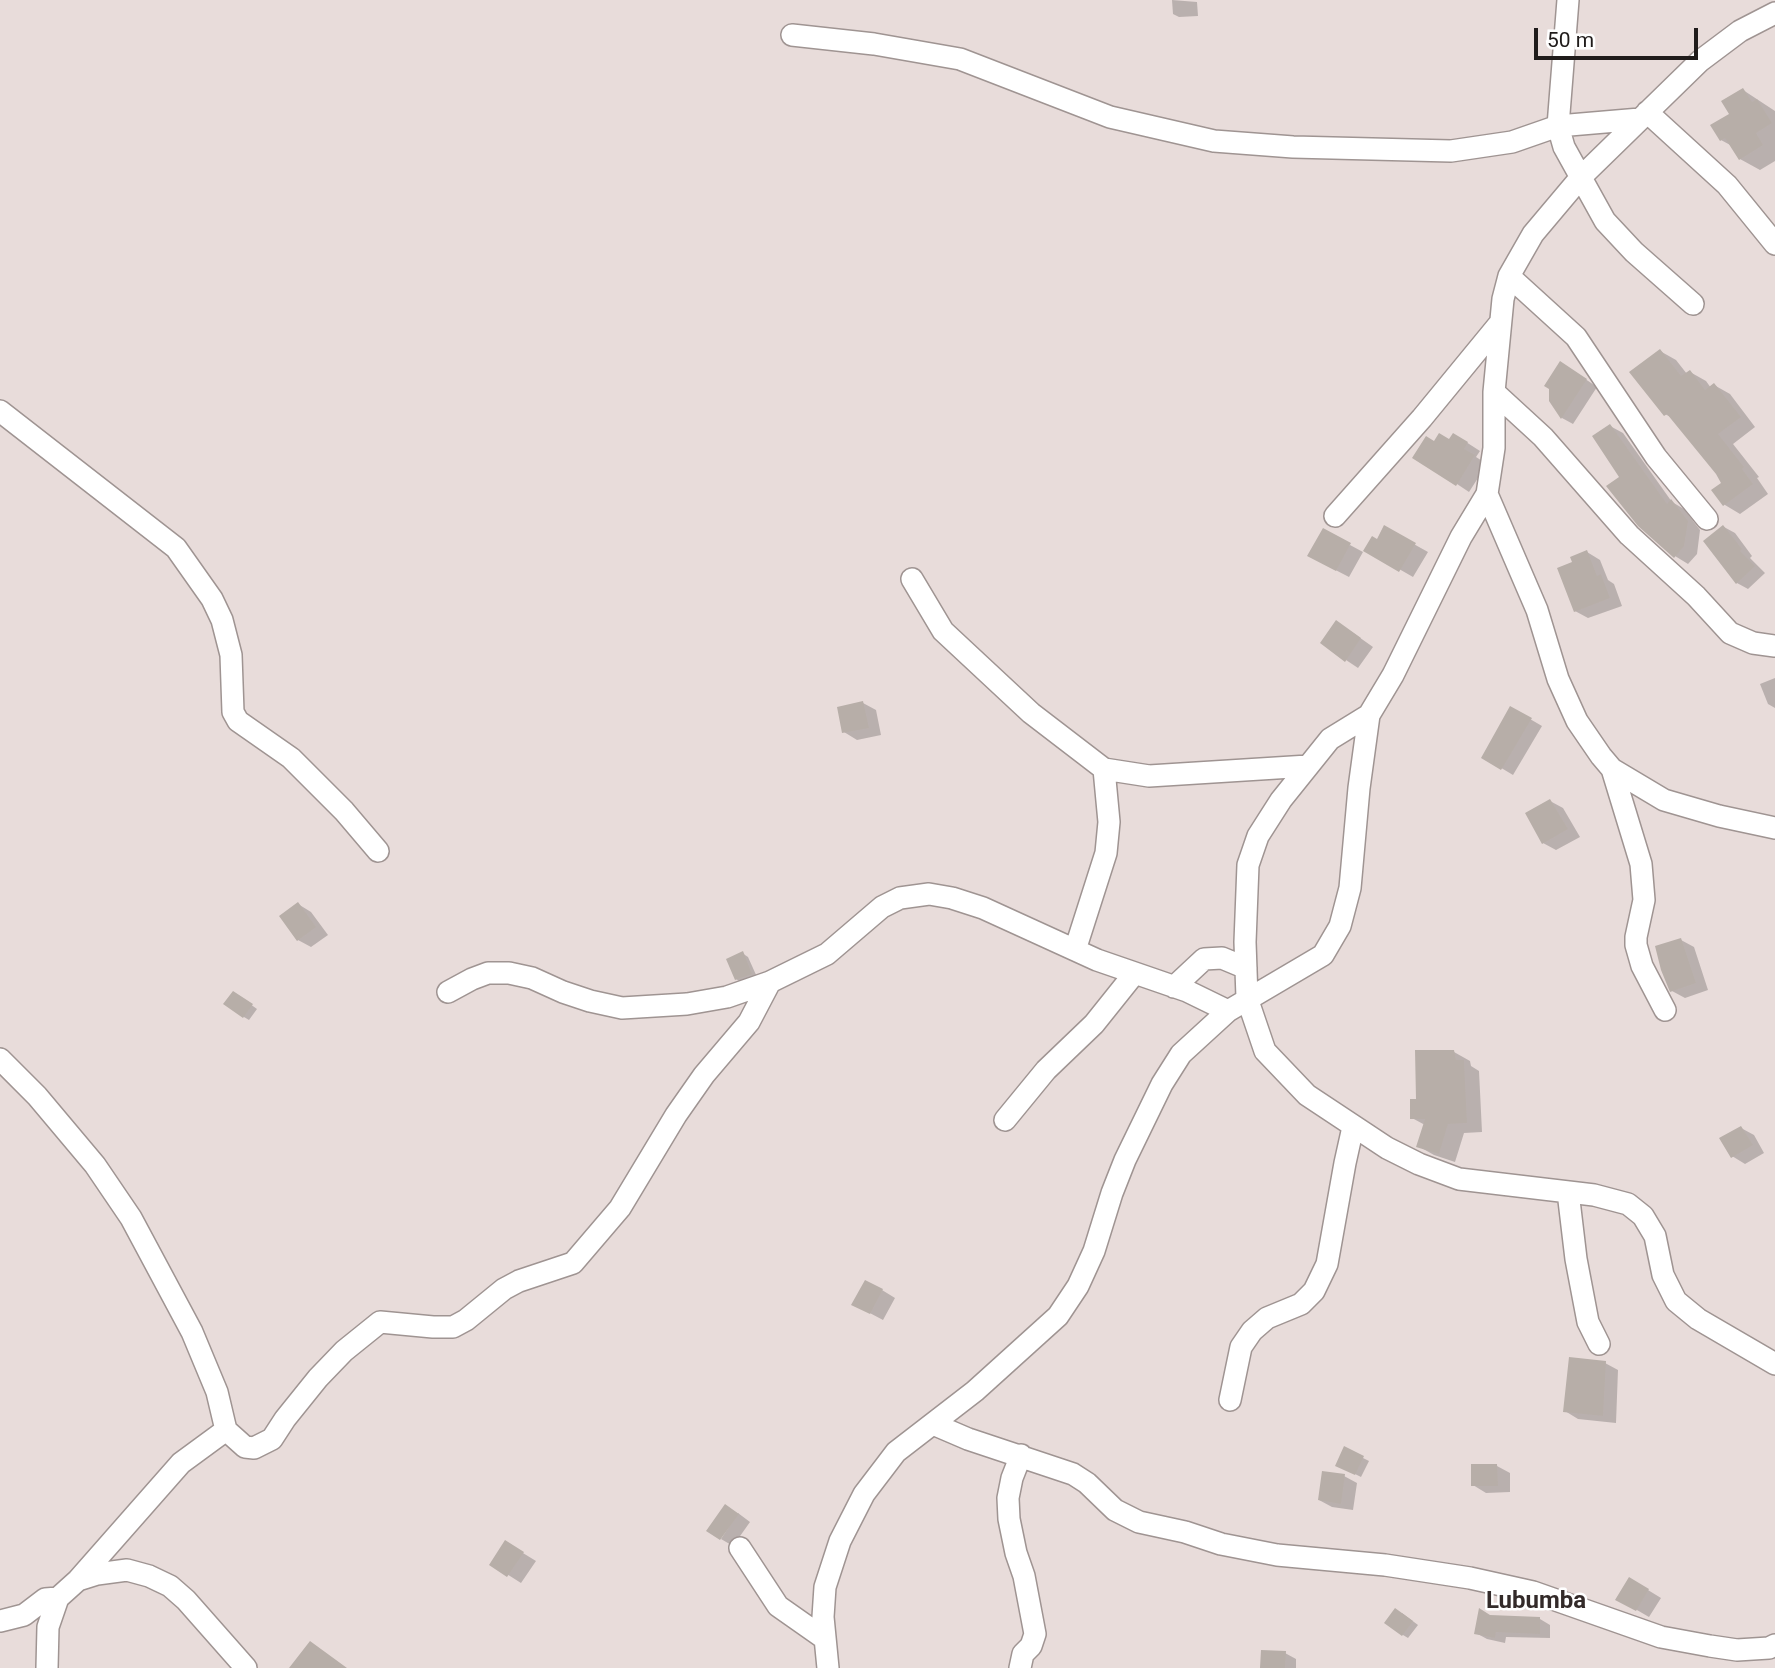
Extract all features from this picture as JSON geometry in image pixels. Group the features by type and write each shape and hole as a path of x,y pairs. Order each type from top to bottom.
{"street":[{"path":"1568,0 1558,126 1564,147 1605,220 1634,252 1693,304"},
{"path":"828,1668 825,1587 840,1541 855,1508 896,1452 975,1391 1058,1317 1078,1286 1094,1251 1116,1182 1162,1084 1191,1043 1247,998 1323,955 1340,926 1350,888 1369,715 1393,675 1461,537 1487,494 1494,448 1494,392 1500,323 1509,276 1534,234 1581,177 1700,61 1740,31 1775,13"},
{"path":"792,35 874,44 960,59 1110,117 1214,141 1293,147 1451,151 1512,142 1558,126 1643,116 1727,185 1775,244"},
{"path":"1509,276 1576,337 1656,457 1707,519"},
{"path":"1335,516 1500,323"},
{"path":"1494,392 1543,436 1629,535 1696,596 1730,633 1753,643 1775,646"},
{"path":"0,411 176,548 212,599 222,620 231,655 233,712 238,721 291,758 379,851"},
{"path":"1487,494 1537,610 1558,679 1577,721 1612,769 1630,824 1643,877 1644,901 1636,945 1642,966 1665,1010"},
{"path":"912,579 943,631 1031,713 1104,769 1149,776 1308,766"},
{"path":"1369,715 1330,739 1308,766 1273,811 1258,836 1248,865 1247,998 1265,1051 1307,1095 1353,1127 1419,1164 1459,1179 1568,1192 1628,1204 1643,1216 1655,1236 1663,1275 1676,1301 1699,1319 1775,1364"},
{"path":"1075,950 1106,853 1109,822 1104,769"},
{"path":"1612,769 1664,800 1719,817 1775,828"},
{"path":"448,992 488,973 509,973 532,978 572,995 622,1008 687,1004 714,999 770,982 827,954 882,907 900,898 929,894 984,908 1075,950 1174,987 1228,1011"},
{"path":"1174,987 1205,959 1222,958 1246,968"},
{"path":"1005,1120 1046,1070 1094,1024 1134,974"},
{"path":"0,1059 37,1096 95,1165 131,1218 192,1332 217,1392 226,1430 244,1447 254,1448 272,1439 318,1378 344,1351 380,1322 453,1327 519,1281 573,1263 620,1208 690,1095 749,1022 770,982"},
{"path":"1230,1400 1241,1347 1267,1318 1301,1304 1314,1291 1327,1264 1353,1127"},
{"path":"1568,1192 1576,1259 1588,1322 1599,1344"},
{"path":"933,1424 968,1439 1073,1474 1087,1483 1115,1510 1139,1521 1221,1544 1277,1555 1385,1565 1470,1578 1534,1592 1661,1637 1710,1646 1737,1650 1769,1648 1775,1645"},
{"path":"47,1668 48,1627 58,1598 78,1580 180,1463 226,1430"},
{"path":"1020,1668 1023,1654 1031,1646 1035,1633 1009,1519 1008,1498 1021,1455"},
{"path":"740,1548 778,1605 825,1639"},
{"path":"78,1580 127,1570 170,1586 186,1600 246,1668"},
{"path":"0,1621 24,1615 46,1599 58,1598"},
{"path":"1710,1646 1726,1668"}],"building":[{"path":"1743,88 1752,102 1757,99 1772,123 1756,133 1763,145 1739,160 1725,138 1720,141 1710,125 1729,114 1721,101"},
{"path":"1660,349 1681,376 1690,370 1705,390 1714,383 1741,417 1718,434 1744,467 1742,469 1753,484 1723,506 1711,490 1721,483 1716,474 1629,372"},
{"path":"1560,361 1587,379 1561,419 1549,401 1549,389 1544,386"},
{"path":"1610,424 1667,504 1671,499 1688,521 1684,546 1674,558 1638,526 1606,486 1619,477 1592,436"},
{"path":"1439,433 1449,439 1453,433 1468,442 1464,449 1475,455 1456,486 1412,458 1426,436 1434,441"},
{"path":"1384,525 1416,543 1399,572 1363,551 1372,536 1377,539"},
{"path":"1723,525 1742,549 1740,551 1755,566 1736,584 1703,541"},
{"path":"1323,528 1351,543 1336,571 1307,556"},
{"path":"1587,550 1597,576 1601,574 1610,598 1574,612 1557,568 1572,562 1570,557"},
{"path":"1336,620 1361,638 1345,662 1320,643"},
{"path":"863,701 869,728 842,733 837,707"},
{"path":"1510,706 1532,718 1501,770 1481,758"},
{"path":"1550,799 1568,829 1542,844 1525,813"},
{"path":"298,902 316,927 297,941 279,916"},
{"path":"1681,938 1696,983 1670,992 1655,946"},
{"path":"743,951 752,974 735,980 726,959"},
{"path":"233,991 253,1004 243,1018 223,1004"},
{"path":"1415,1050 1454,1050 1456,1060 1464,1060 1467,1123 1448,1124 1439,1154 1416,1147 1425,1119 1410,1119 1410,1099 1416,1099"},
{"path":"1741,1126 1753,1145 1731,1158 1719,1138"},
{"path":"865,1280 883,1289 870,1314 851,1305"},
{"path":"1569,1357 1606,1361 1603,1416 1563,1412"},
{"path":"1344,1446 1364,1456 1355,1475 1335,1466"},
{"path":"1471,1464 1497,1464 1498,1486 1471,1486"},
{"path":"1322,1471 1345,1474 1341,1504 1318,1500"},
{"path":"725,1504 739,1514 720,1540 706,1531"},
{"path":"505,1540 524,1552 507,1577 489,1565"},
{"path":"1629,1577 1649,1589 1636,1611 1615,1600"},
{"path":"1395,1608 1413,1621 1402,1636 1384,1623"},
{"path":"1479,1608 1490,1615 1540,1617 1540,1634 1496,1632 1495,1638 1474,1634"},
{"path":"310,1641 347,1668 289,1668"},
{"path":"1261,1650 1286,1651 1285,1668 1260,1668"}],"district":[{"name":"Lubumba","path":"1536,1602"}]}
